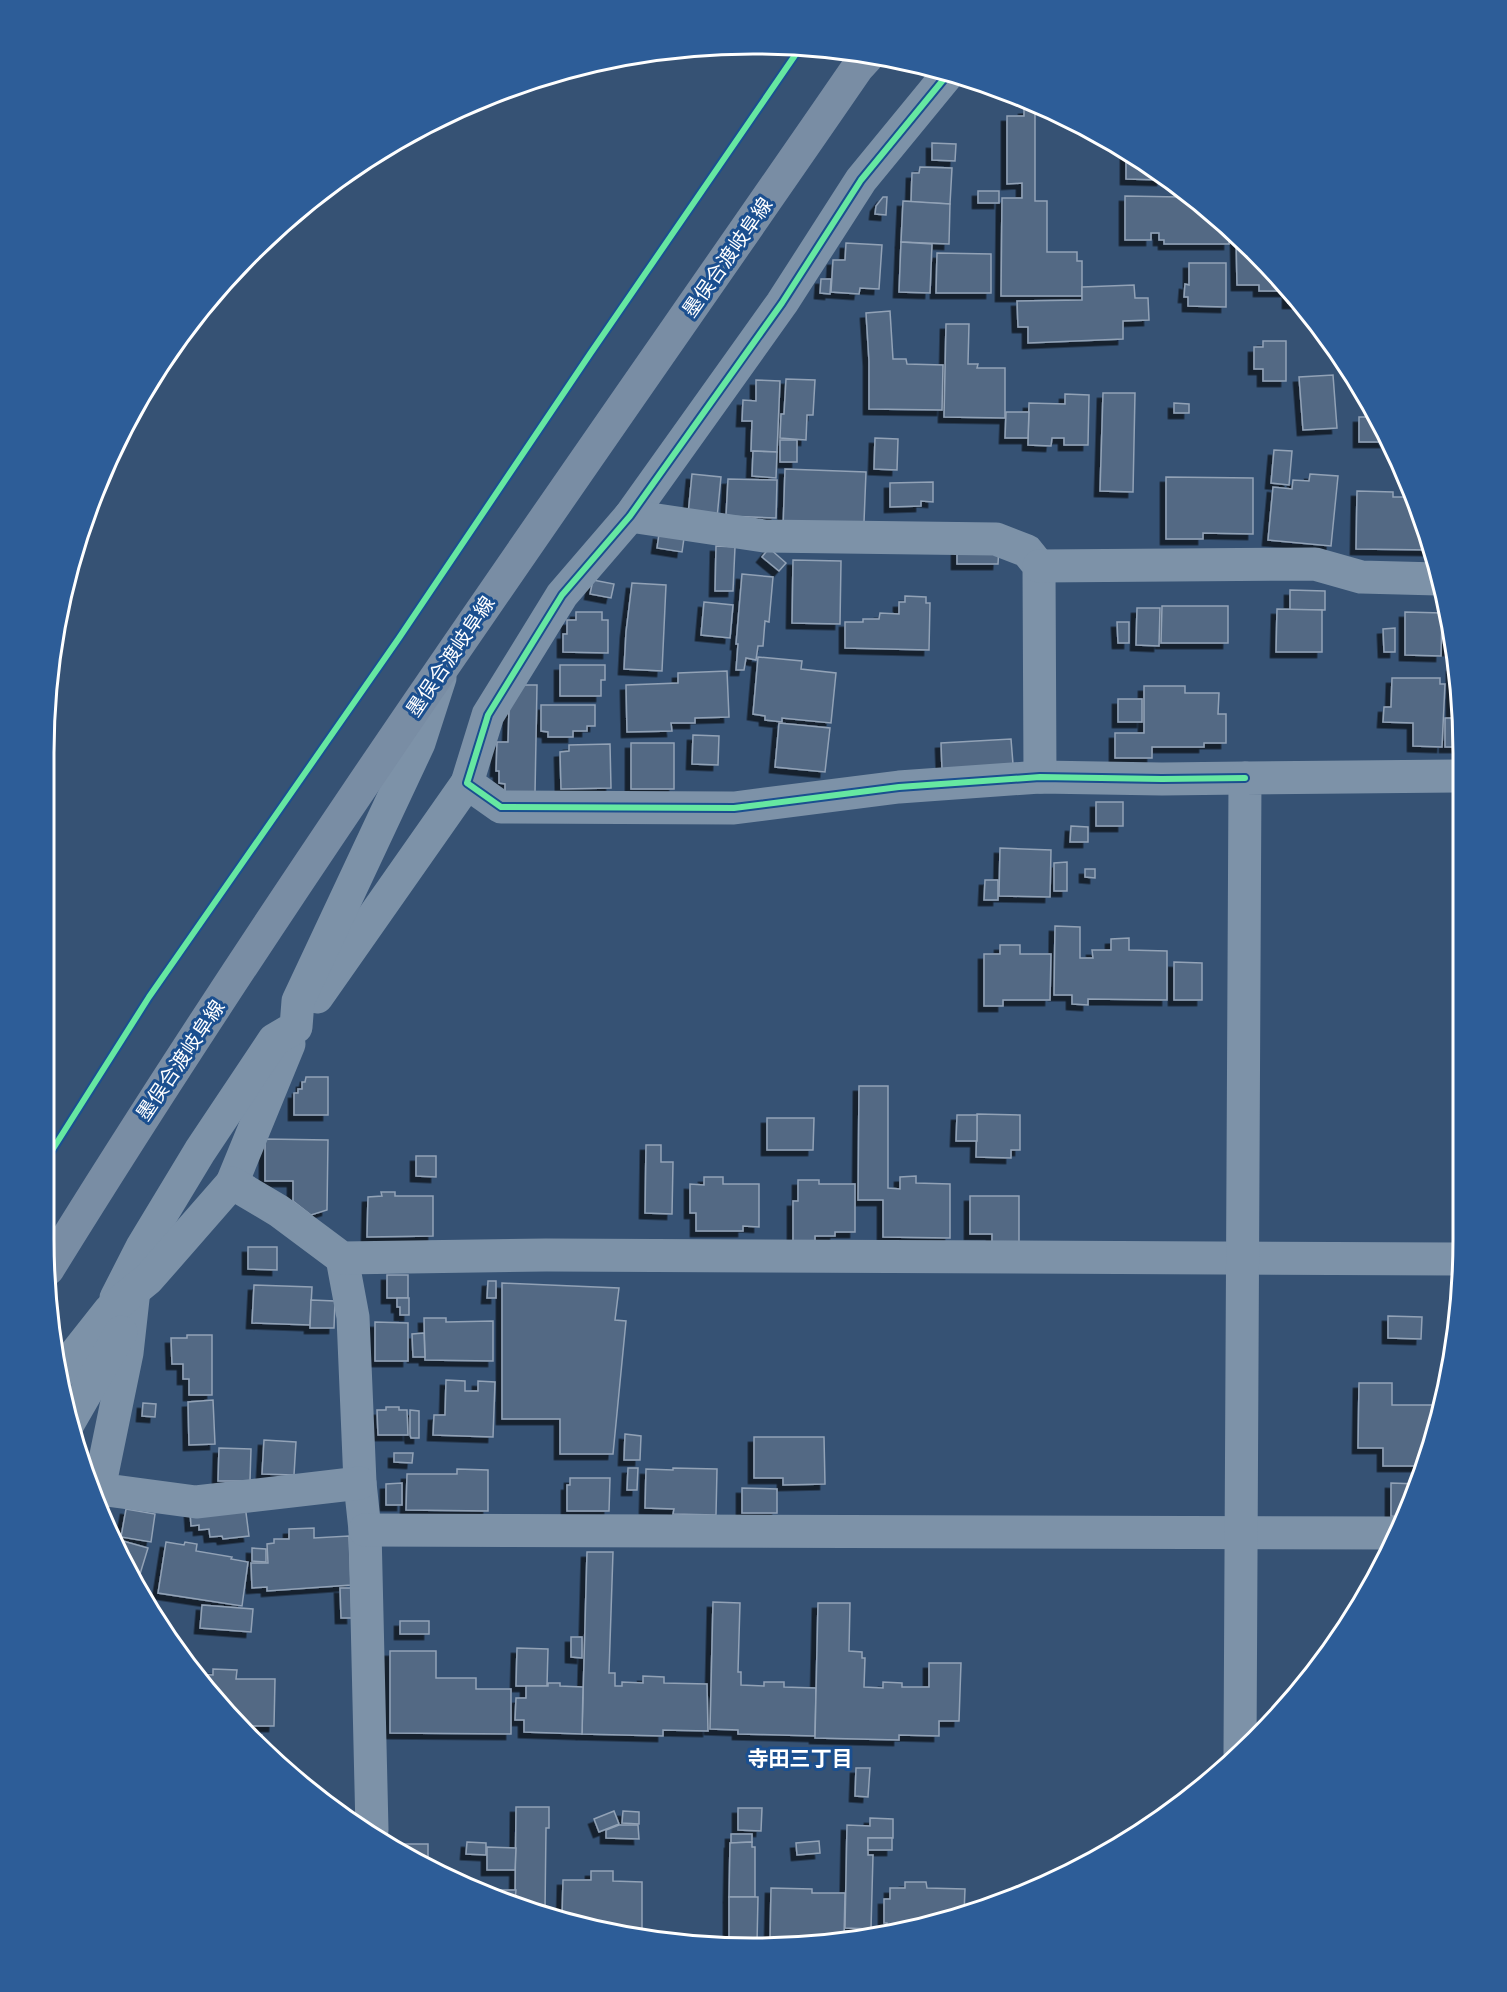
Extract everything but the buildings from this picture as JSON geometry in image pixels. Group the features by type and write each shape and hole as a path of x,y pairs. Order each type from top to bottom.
{"main road":[{"name":"墨俣合渡岐阜線","path":"54,1258 138,1122 445,664 862,63"}],"street":[{"path":"66,1367 125,1305 232,1183 296,1027 467,783 488,715 562,595 630,516 782,303 861,180 943,80"},
{"path":"630,516 764,536 996,539 1027,551 1039,566 1040,777"},
{"path":"1039,566 1315,564 1361,577 1431,579"},
{"path":"296,1027 298,1001 419,743 445,664"},
{"path":"467,783 501,807 734,808 899,787 1040,777 1162,779 1453,776"},
{"path":"1240,1740 1245,778"},
{"path":"75,1409 125,1305 141,1248 200,1151 274,1040 296,1027"},
{"path":"232,1183 279,1211 342,1258 546,1255 1453,1259"},
{"path":"342,1258 353,1317 360,1483 365,1530 372,1824"},
{"path":"100,1486 127,1353 125,1305"},
{"path":"101,1490 196,1502 360,1483"},
{"path":"365,1530 1388,1533"}],"cycle path":[{"path":"54,1147 149,997 399,638 795,55"},
{"path":"943,80 861,180 782,303 630,516 562,595 488,715 467,783 501,807 734,808 899,787 1040,777 1245,778"}],"district":[{"name":"寺田三丁目","path":"800,1758"}]}
